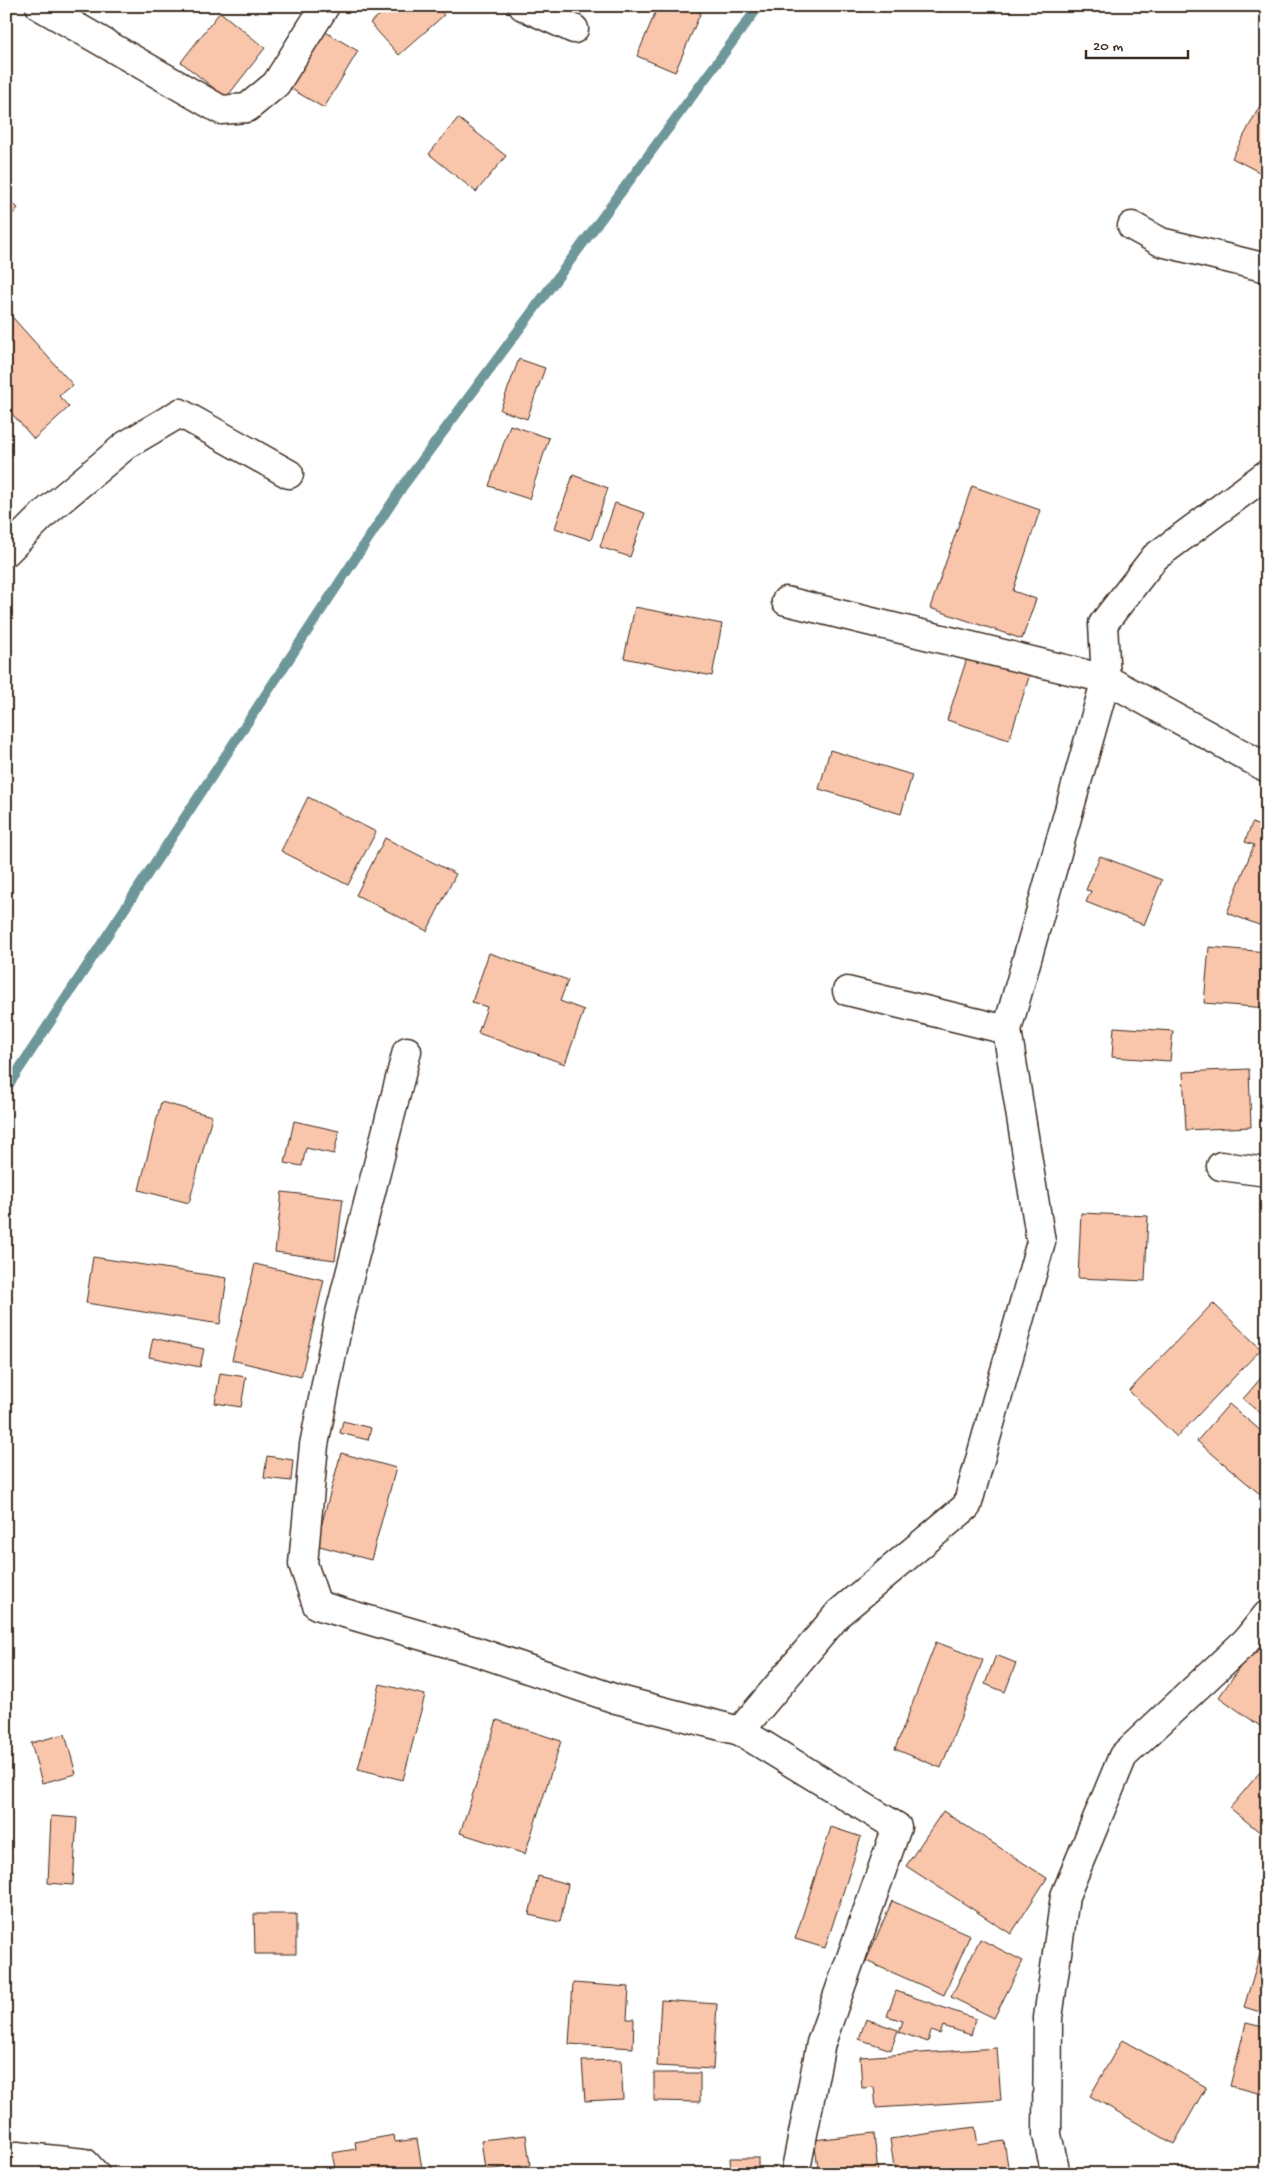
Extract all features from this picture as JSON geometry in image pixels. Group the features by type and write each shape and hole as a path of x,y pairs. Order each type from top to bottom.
{"street":[{"path":"40,6 221,110 247,108 276,84 326,6"},
{"path":"523,6 574,29"},
{"path":"1132,226 1161,242 1267,268"},
{"path":"6,552 45,513 126,445 180,413 289,474"},
{"path":"740,1732 839,1613 967,1506 1041,1242 1007,1030 1106,679 1103,624 1155,557 1267,474"},
{"path":"786,601 1106,679 1267,768"},
{"path":"846,991 1007,1030"},
{"path":"407,1050 340,1313 314,1445 303,1564 318,1605 478,1652 616,1699 740,1732 897,1827 821,2043 795,2174"},
{"path":"1221,1166 1267,1172"},
{"path":"1056,2174 1047,2135 1048,2018 1065,1896 1123,1756 1246,1641 1267,1615"},
{"path":"6,2167 17,2156 85,2163 95,2174"}],"building":[{"path":"390,6 436,6 444,15 399,55 370,23"},
{"path":"658,6 689,6 701,12 675,72 637,56"},
{"path":"220,12 265,48 226,98 181,62"},
{"path":"322,30 358,51 324,108 288,87"},
{"path":"1263,100 1267,102 1267,176 1232,158"},
{"path":"458,118 506,156 476,192 429,154"},
{"path":"6,198 18,208 6,222"},
{"path":"6,310 73,385 59,396 69,407 34,439 6,407"},
{"path":"519,359 545,368 527,419 500,410"},
{"path":"510,425 549,438 529,499 489,486"},
{"path":"573,475 608,488 591,540 555,528"},
{"path":"972,486 1040,510 1013,591 1036,599 1022,639 930,608"},
{"path":"615,503 645,513 630,557 600,547"},
{"path":"635,607 722,624 712,676 624,658"},
{"path":"968,655 1030,674 1009,740 947,720"},
{"path":"830,750 912,775 901,814 819,789"},
{"path":"308,797 376,832 348,885 281,851"},
{"path":"1252,823 1267,829 1267,928 1227,913 1254,845 1245,842"},
{"path":"385,838 456,874 427,931 356,895"},
{"path":"1100,856 1162,880 1144,925 1086,902 1091,891 1086,890"},
{"path":"1209,947 1267,952 1267,1008 1204,1003"},
{"path":"489,953 568,980 560,1001 584,1010 565,1064 478,1033 487,1007 472,1002"},
{"path":"1114,1027 1173,1031 1170,1061 1112,1057"},
{"path":"1249,1069 1251,1127 1186,1130 1183,1072"},
{"path":"161,1102 212,1116 189,1203 139,1190"},
{"path":"294,1121 339,1131 334,1154 306,1148 302,1166 285,1163"},
{"path":"282,1192 343,1199 335,1260 275,1252"},
{"path":"1081,1213 1148,1216 1145,1281 1078,1278"},
{"path":"93,1257 227,1278 220,1324 86,1303"},
{"path":"255,1264 324,1280 301,1377 232,1360"},
{"path":"1213,1303 1261,1349 1177,1437 1129,1391"},
{"path":"153,1338 204,1349 200,1367 149,1357"},
{"path":"1267,1371 1267,1419 1243,1399"},
{"path":"220,1373 246,1377 241,1407 215,1403"},
{"path":"1229,1404 1267,1436 1267,1500 1197,1441"},
{"path":"343,1421 371,1428 368,1440 340,1433"},
{"path":"341,1453 396,1468 371,1560 316,1545"},
{"path":"267,1456 293,1460 291,1481 264,1478"},
{"path":"936,1642 983,1660 941,1768 895,1749"},
{"path":"1257,1643 1267,1650 1267,1731 1219,1697"},
{"path":"996,1655 1016,1663 1005,1692 985,1684"},
{"path":"380,1684 425,1695 403,1780 358,1769"},
{"path":"497,1720 561,1741 525,1854 460,1833"},
{"path":"65,1734 76,1774 42,1783 31,1743"},
{"path":"1265,1766 1267,1767 1267,1838 1230,1808"},
{"path":"943,1811 1047,1878 1011,1934 906,1866"},
{"path":"51,1816 77,1818 73,1885 48,1883"},
{"path":"831,1827 861,1837 825,1948 795,1939"},
{"path":"538,1876 568,1884 560,1922 529,1915"},
{"path":"892,1901 970,1935 944,1995 866,1961"},
{"path":"254,1914 296,1914 296,1954 255,1954"},
{"path":"980,1939 1023,1961 994,2018 951,1997"},
{"path":"1261,1951 1267,1953 1267,2014 1244,2007"},
{"path":"573,1983 629,1987 627,2019 634,2019 633,2048 569,2044"},
{"path":"896,1991 976,2019 971,2035 943,2026 940,2034 931,2031 928,2042 899,2032 903,2021 887,2016"},
{"path":"661,2000 717,2004 713,2069 657,2066"},
{"path":"866,2019 898,2030 891,2050 859,2039"},
{"path":"1246,2023 1267,2028 1267,2095 1230,2086"},
{"path":"1122,2040 1206,2087 1174,2144 1090,2096"},
{"path":"997,2048 1001,2100 876,2108 874,2087 862,2088 860,2057"},
{"path":"621,2060 623,2099 585,2101 582,2061"},
{"path":"654,2073 700,2073 700,2102 654,2101"},
{"path":"975,2127 978,2145 1004,2141 1009,2172 995,2174 895,2174 890,2139"},
{"path":"874,2133 878,2174 819,2174 814,2140"},
{"path":"394,2135 395,2142 417,2139 423,2174 336,2174 332,2153 356,2149 355,2142"},
{"path":"526,2135 530,2165 485,2170 481,2140"},
{"path":"730,2158 758,2158 758,2174 731,2174"}],"waterway":[{"path":"6,1089 403,486 759,6"}]}
